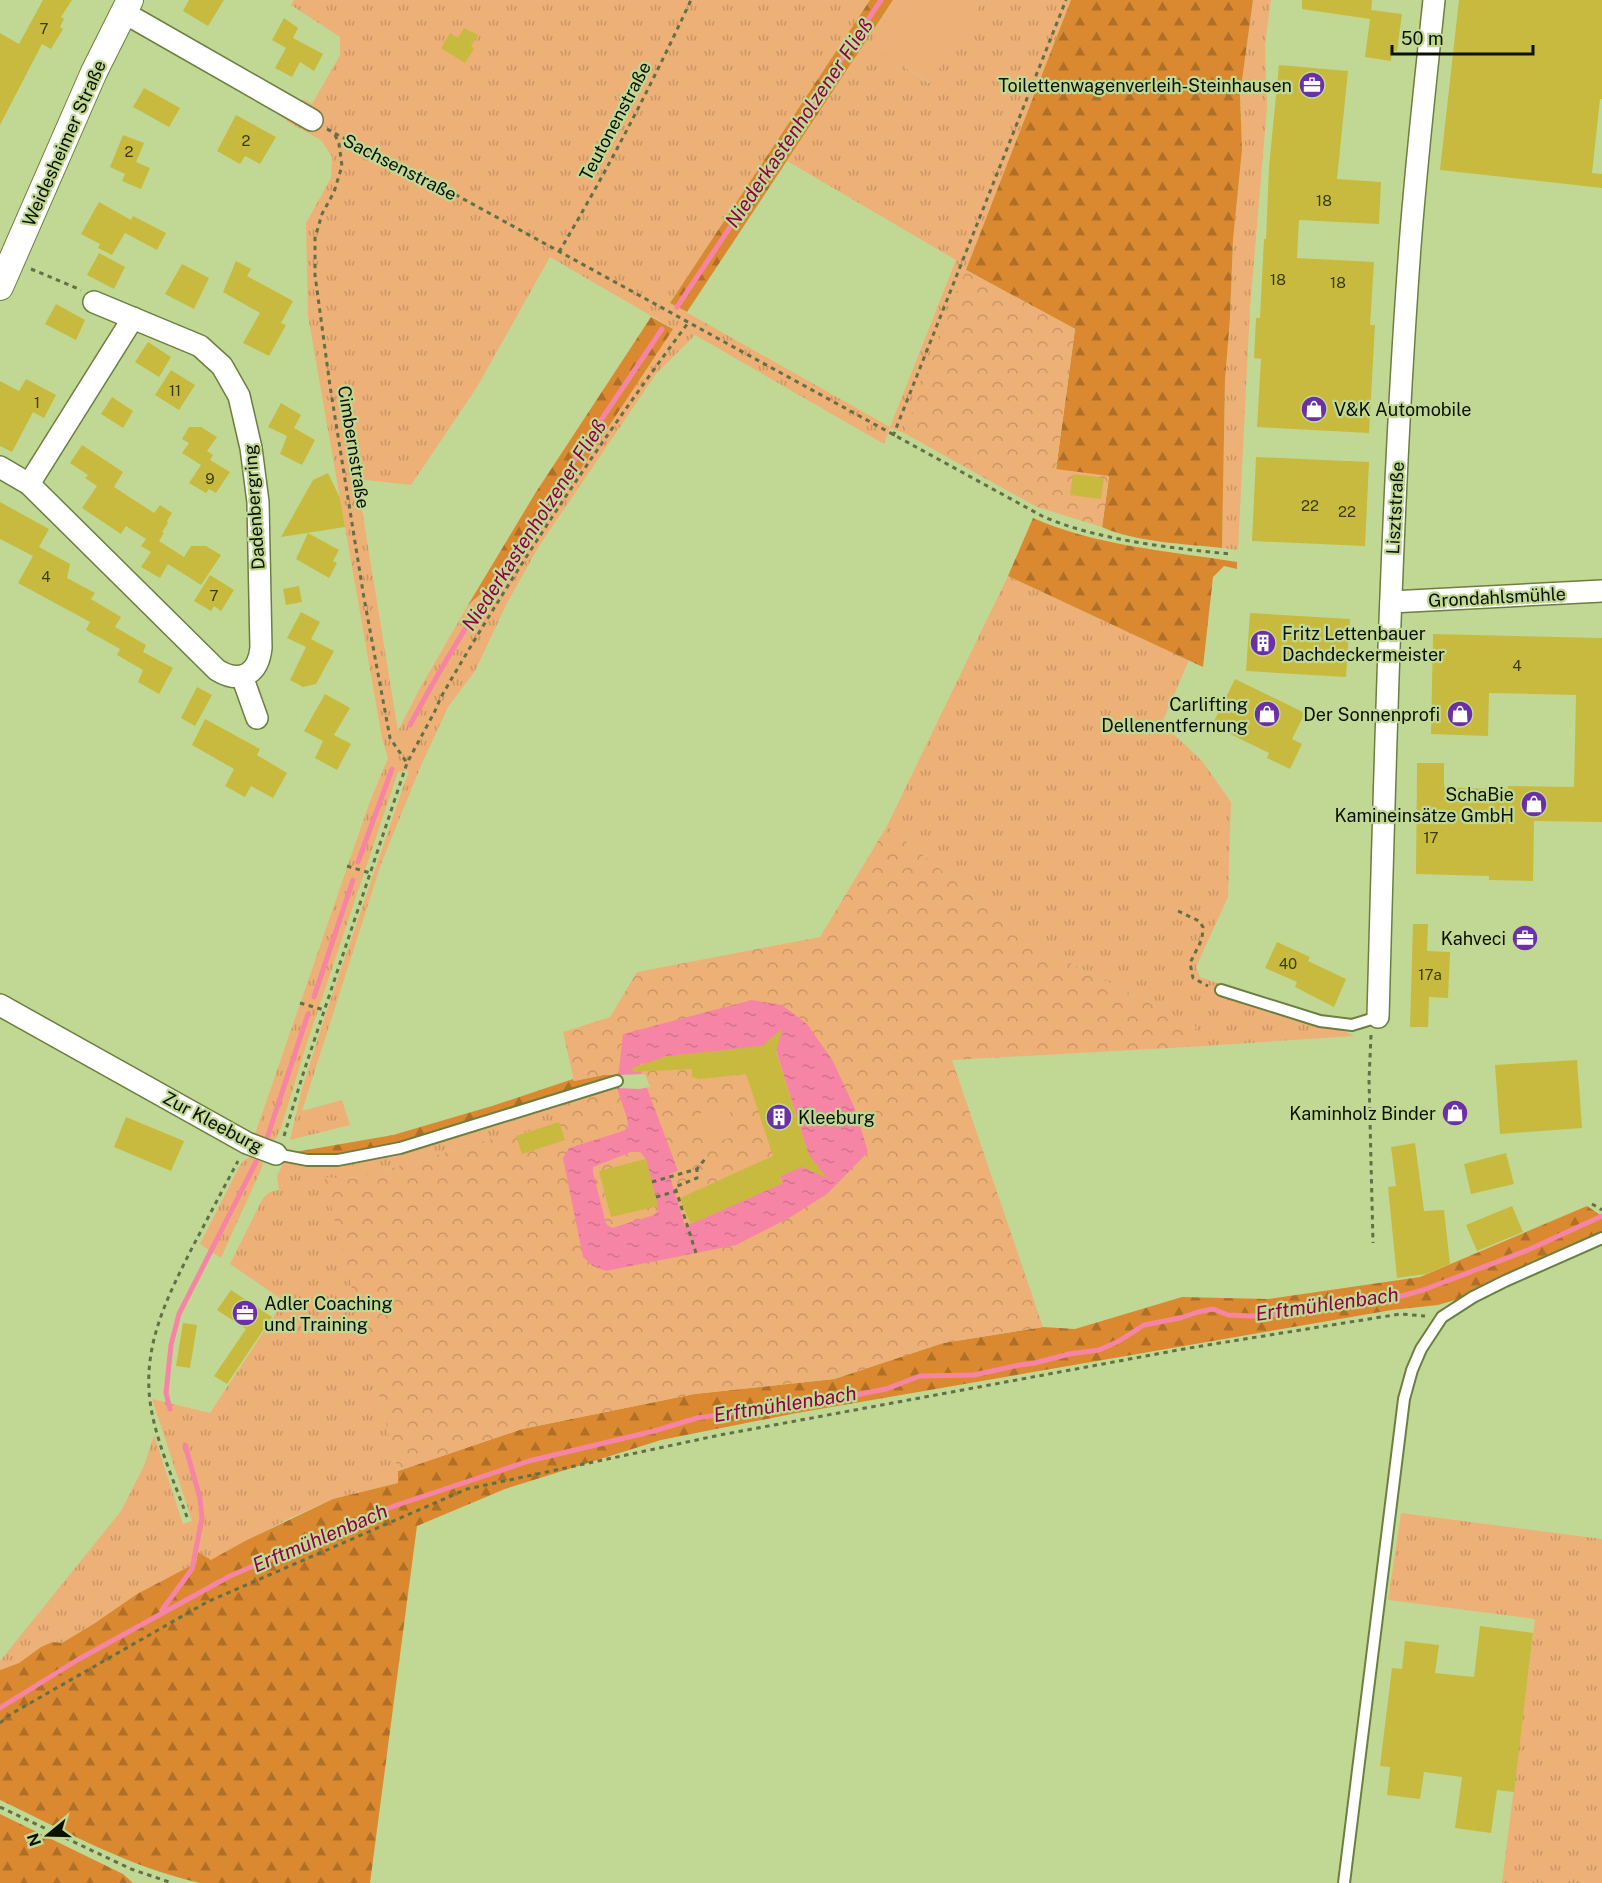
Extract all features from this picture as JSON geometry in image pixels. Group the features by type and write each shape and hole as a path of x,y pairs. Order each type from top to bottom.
{"street":[{"name":"Lisztstraße","path":"1378,1017 1391,602 1409,259 1434,0"},
{"path":"126,6 312,120"},
{"name":"Weidesheimer Straße","path":"5,273 47,184 94,72 126,6"},
{"name":"Dadenbergring","path":"94,302 184,339 210,353 222,366 239,396 246,418 258,502 261,648 258,663 242,676"},
{"path":"29,484 133,318"},
{"path":"0,467 29,484 211,665 225,675 242,676 257,718"},
{"name":"Grondahlsmühle","path":"1391,602 1602,591"},
{"name":"Zur Kleeburg","path":"0,1005 247,1143 276,1154"}],"lane":[{"path":"1221,990 1320,1021 1352,1025 1378,1017"},
{"name":"Zur Kleeburg","path":"276,1154 298,1159 338,1160 390,1150 617,1081"},
{"path":"1344,1883 1404,1399 1412,1370 1421,1349 1442,1317 1473,1297 1505,1281 1602,1238"}],"path":[{"name":"Teutonenstraße","path":"559,252 644,97 691,0"},
{"path":"893,436 1066,0"},
{"name":"Sachsenstraße","path":"312,120 334,134 447,190 1042,516 1065,526 1130,539 1230,554"},
{"name":"Cimbernstraße","path":"334,134 339,144 342,166 334,192 322,214 315,238 315,275 330,386 364,598 390,738 406,763"},
{"path":"5,273 29,268 93,295 94,302"},
{"path":"276,1154 284,1136 406,763 441,697 502,594 581,472 688,323"},
{"path":"347,866 370,873"},
{"path":"1178,911 1199,921 1203,927 1202,939 1190,963 1194,978 1198,982 1221,990"},
{"path":"300,1003 324,1010"},
{"path":"1372,1243 1369,1080 1371,1034 1378,1017"},
{"path":"187,1517 151,1407 149,1390 152,1346 165,1302 247,1143"},
{"path":"652,1182 691,1171 705,1159"},
{"path":"696,1253 675,1187 697,1178 697,1168"},
{"path":"656,1197 675,1192"},
{"path":"1592,1204 1602,1210"},
{"path":"0,1723 10,1714 207,1602 467,1489 720,1435 1189,1348 1400,1314 1442,1317"},
{"path":"0,1807 156,1881 172,1883"}],"green space":[{"path":"294,0 870,0 670,303 890,427 956,260 787,161 893,0 899,0 871,45 929,83 983,0 1071,0 904,433 890,428 884,444 695,335 656,374 539,546 507,603 475,671 448,707 420,768 381,864 302,1111 342,1100 350,1125 290,1140 302,1089 326,1013 409,770 398,772 306,1046 281,1128 276,1138 269,1143 253,1140 369,804 388,758 382,738 308,316 306,223 331,178 332,157 321,140 286,121 301,108 303,99 312,104 340,55 340,37 291,5","holes":["550,257 672,328 522,557 468,605 398,731 357,479 411,485 477,387"]},
{"path":"870,0 893,0 687,312 670,303"},
{"path":"899,0 983,0 930,83 870,45"},
{"path":"1071,0 1253,0 1240,95 1242,150 1233,240 1225,380 1222,548 1145,539 1102,527 1109,477 1056,470 1075,329 966,270"},
{"path":"1253,0 1271,0 1265,44 1267,107 1250,308 1238,550 1222,548 1225,380 1233,240 1242,150 1240,95"},
{"path":"966,270 1075,329 1056,469 1109,476 1102,527 1037,507 904,433"},
{"path":"651,317 673,329 522,558 468,605 536,492"},
{"path":"1033,518 1082,535 1108,541 1237,562 1237,569 1224,566 1213,577 1203,667 1008,576"},
{"path":"1008,576 1189,660 1162,723 1202,761 1231,802 1228,897 1196,967 1200,977 1220,984 1216,992 1238,1001 1354,1036 1188,1047 1196,1027 1031,943 887,826"},
{"path":"887,826 1031,943 1196,1027 1188,1047 952,1060 1043,1327 943,1343 834,1379 694,1394 522,1429 398,1471 324,1177 355,1179 515,1132 517,1135 559,1122 566,1108 617,1088 617,1075 603,1075 574,1081 563,1032 610,1017 637,972 820,937"},
{"path":"603,1075 617,1075 617,1078 593,1083 387,1146 333,1156 311,1156 295,1152 393,1135 573,1079 574,1081"},
{"path":"617,1086 617,1088 566,1108 559,1122 516,1136 515,1132 355,1179 325,1178 398,1471 398,1483 333,1499 286,1520 210,1561 196,1563 137,1594 62,1643 52,1642 19,1663 0,1670 0,1661 121,1511 144,1466 154,1435 183,1524 192,1521 152,1399 210,1413 284,1301 230,1264 263,1198 270,1192 279,1190 277,1176 284,1162 323,1164 366,1161 455,1137 579,1096"},
{"path":"728,1105 737,1136 708,1144 698,1116"},
{"path":"255,1154 261,1158 263,1165 221,1258 200,1244 239,1167 243,1161"},
{"path":"1587,1206 1602,1216 1602,1233 1496,1279 1455,1300 1438,1305 1392,1310 797,1413 661,1440 505,1489 417,1526 370,1883 200,1883 123,1858 0,1800 0,1670 19,1663 52,1642 62,1643 137,1594 196,1563 198,1552 211,1560 333,1499 398,1483 398,1471 522,1429 694,1394 834,1379 943,1343 1043,1327 1075,1329 1182,1297 1268,1299 1420,1277"},
{"path":"1401,1513 1602,1539 1602,1883 1502,1883 1535,1619 1388,1600"},
{"path":"0,1814 123,1874 133,1883 0,1883"}],"water":[{"path":"752,1000 782,1005 807,1024 833,1061 855,1109 868,1152 827,1194 789,1218 736,1245 606,1271 593,1266 583,1257 563,1158 569,1148 628,1128 617,1088 623,1034","holes":["766,1046 776,1050 810,1159 804,1165 780,1176 783,1183 685,1226 669,1174 678,1171 640,1064","631,1152 640,1152 646,1159 658,1211 654,1215 612,1228 606,1224 593,1167"]}],"pier":[{"path":"645,1074 650,1087 617,1088 617,1075"}],"building":[{"path":"43,0 72,0 61,17 64,19 60,27 63,29 51,49 42,44 0,125 0,33 19,44"},
{"path":"189,0 224,0 208,26 183,11"},
{"path":"1302,0 1372,0 1371,10 1402,14 1397,51 1392,50 1391,61 1365,57 1370,19 1302,9"},
{"path":"1459,0 1602,0 1602,99 1600,99 1592,173 1602,174 1602,188 1440,170"},
{"path":"284,18 298,28 293,38 323,54 314,71 300,62 292,77 275,68 286,48 272,40"},
{"path":"464,28 478,35 471,46 474,49 465,63 441,48 450,33 458,38"},
{"path":"1279,65 1348,71 1337,179 1381,182 1379,224 1299,220 1297,258 1374,262 1370,325 1375,325 1369,433 1257,427 1261,359 1254,358 1256,318 1260,318 1269,167"},
{"path":"144,88 180,108 169,127 133,107"},
{"path":"236,115 276,137 260,164 245,156 240,164 217,151"},
{"path":"123,135 144,143 136,162 150,168 141,189 122,181 125,174 110,167"},
{"path":"99,202 131,220 133,216 166,233 157,250 125,233 112,255 98,248 100,244 81,234"},
{"path":"99,253 125,267 114,289 87,275"},
{"path":"236,261 251,269 247,276 293,301 281,323 286,325 269,356 243,343 260,313 223,292"},
{"path":"182,264 209,278 194,309 165,294"},
{"path":"56,304 85,320 76,340 45,324"},
{"path":"148,342 171,357 159,377 135,362"},
{"path":"171,370 195,385 179,410 155,395"},
{"path":"26,379 56,395 44,418 33,412 12,452 0,446 0,381 19,391"},
{"path":"112,397 133,411 123,428 101,414"},
{"path":"281,403 301,415 294,428 315,440 302,465 280,454 287,436 268,427"},
{"path":"189,427 201,427 217,437 207,451 213,455 210,460 230,472 216,493 209,489 206,493 189,483 201,465 182,453 189,443 182,439"},
{"path":"82,445 123,472 114,487 154,513 160,505 172,513 159,541 184,557 191,546 206,546 221,555 201,585 168,564 160,578 141,567 151,552 141,546 146,539 126,526 121,534 82,508 97,486 85,478 88,475 70,463"},
{"path":"1256,457 1369,462 1365,546 1252,541"},
{"path":"328,473 340,498 345,527 281,537 313,480"},
{"path":"1073,474 1104,478 1101,499 1070,495"},
{"path":"0,502 49,529 39,547 70,564 67,578 95,593 91,599 121,617 115,627 146,645 143,652 173,668 159,694 138,682 143,670 117,655 120,649 86,630 90,622 18,583 33,556 0,539"},
{"path":"308,533 339,550 333,561 337,563 329,578 296,559"},
{"path":"210,575 234,590 221,611 214,606 211,611 194,601"},
{"path":"299,586 302,602 286,605 283,589"},
{"path":"301,612 320,622 311,639 334,651 316,684 303,687 290,680 306,647 287,638"},
{"path":"1250,613 1350,619 1346,677 1246,671"},
{"path":"1433,634 1602,638 1602,822 1534,821 1533,881 1489,880 1489,876 1416,874 1417,763 1444,763 1444,787 1508,789 1508,786 1574,787 1576,695 1489,693 1488,736 1431,734"},
{"path":"1235,679 1305,713 1292,739 1302,744 1290,769 1267,758 1269,753 1212,725"},
{"path":"197,687 212,695 195,726 181,718"},
{"path":"325,694 350,708 334,735 351,744 337,770 315,758 323,741 304,731"},
{"path":"205,719 260,749 257,755 287,773 273,798 251,786 245,797 225,786 234,769 192,745"},
{"path":"1413,924 1428,924 1427,951 1450,952 1448,998 1429,997 1428,1027 1410,1027"},
{"path":"1277,942 1310,957 1308,961 1346,979 1334,1007 1295,987 1297,982 1265,968"},
{"name":"Kleeburg","path":"782,1029 776,1052 809,1155 827,1178 802,1167 780,1176 783,1183 691,1224 680,1198 773,1156 746,1074 700,1079 692,1077 692,1069 633,1072 632,1068 667,1056 762,1046"},
{"path":"1577,1060 1582,1128 1500,1134 1495,1065"},
{"path":"126,1117 184,1141 171,1171 114,1147"},
{"path":"559,1122 565,1140 522,1154 516,1136"},
{"path":"1415,1143 1424,1211 1444,1210 1450,1264 1426,1274 1397,1278 1388,1187 1396,1186 1391,1147"},
{"path":"1506,1153 1514,1184 1471,1194 1464,1164"},
{"path":"646,1159 658,1206 611,1217 599,1171"},
{"path":"1512,1206 1523,1232 1477,1251 1466,1225"},
{"path":"231,1290 272,1317 227,1384 214,1376 246,1329 217,1310"},
{"path":"183,1323 197,1325 190,1368 176,1366"},
{"path":"1480,1626 1533,1633 1514,1792 1497,1790 1491,1833 1455,1828 1462,1777 1424,1772 1420,1799 1387,1795 1390,1767 1380,1766 1392,1668 1402,1669 1405,1641 1439,1645 1435,1673 1474,1677"}],"waterway":[{"name":"Niederkastenholzener Fließ","path":"677,307 881,0"},
{"name":"Niederkastenholzener Fließ","path":"410,725 468,623 662,329"},
{"name":"Niederkastenholzener Fließ","path":"358,862 392,769"},
{"name":"Niederkastenholzener Fließ","path":"314,997 353,880"},
{"name":"Niederkastenholzener Fließ","path":"266,1141 308,1014"},
{"name":"Niederkastenholzener Fließ","path":"170,1409 166,1393 171,1345 179,1314 256,1162"},
{"name":"Erftmühlenbach","path":"0,1708 79,1659 230,1576 394,1506 529,1461 654,1431 697,1418 855,1395 886,1389 920,1376 974,1375 1069,1354 1099,1350 1119,1341 1144,1325 1213,1309 1228,1315 1252,1316 1294,1313 1391,1299 1423,1290 1528,1250 1602,1216"},
{"name":"Niederkastenholzener Fließ","path":"162,1610 192,1569 202,1518 200,1498 185,1445"}],"place":[{"name":"Toilettenwagenverleih-Steinhausen","path":"1312,85"},
{"name":"V&K Automobile","path":"1314,409"},
{"name":"Fritz Lettenbauer Dachdeckermeister","path":"1263,643"},
{"name":"Carlifting Dellenentfernung","path":"1267,714"},
{"name":"Der Sonnenprofi","path":"1460,714"},
{"name":"SchaBie Kamineinsätze GmbH","path":"1534,804"},
{"name":"Kahveci","path":"1525,938"},
{"name":"Kaminholz Binder","path":"1455,1113"},
{"name":"Kleeburg","path":"779,1117"},
{"name":"Adler Coaching und Training","path":"245,1313"}]}
